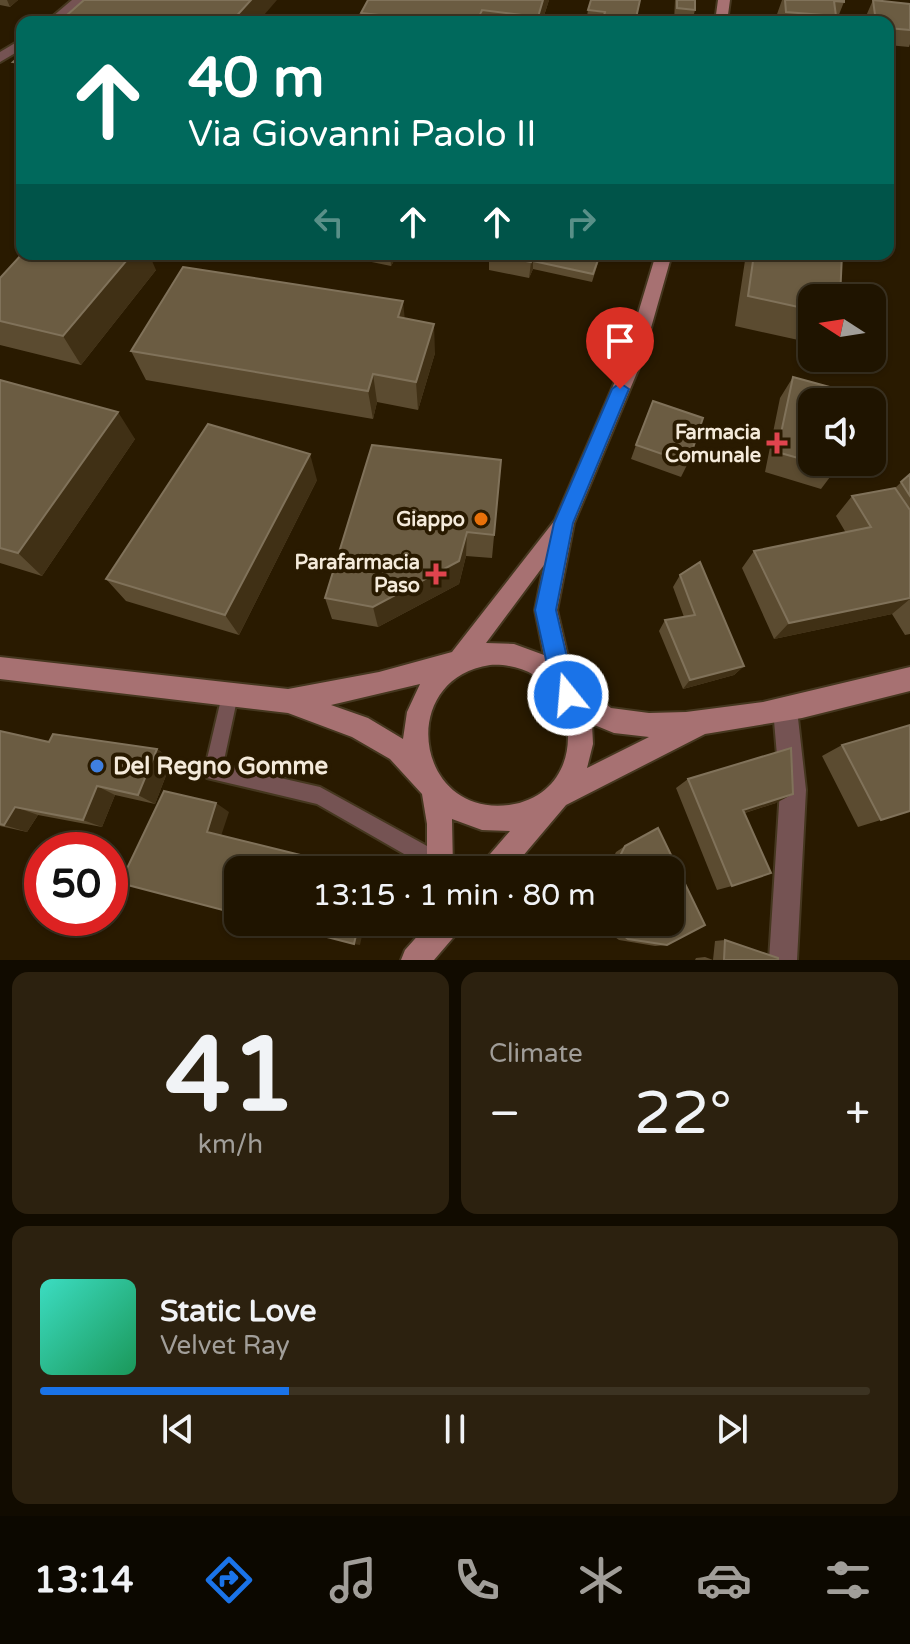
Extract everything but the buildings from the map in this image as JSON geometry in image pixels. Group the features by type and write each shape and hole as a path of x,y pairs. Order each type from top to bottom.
{"main road":[{"path":"505,856 557,796 571,775 579,749 578,722 563,687 546,610 564,523 632,363 662,260"},
{"path":"440,856 440,824 434,786 418,753 419,712 429,688 459,661 564,523"},
{"path":"288,701 379,684 495,652 518,656 542,667 563,687 611,721 702,724 785,709 910,679"},
{"path":"0,668 288,701 372,735 399,750 458,808 492,820 530,815 557,796 702,724"},
{"path":"416,959 424,936"},
{"path":"416,959 436,936"}],"street":[{"path":"59,16 79,0"},
{"path":"783,960 793,790 785,709"}],"lane":[{"path":"230,695 213,772 320,796 421,856"}],"place":[{"name":"Farmacia Comunale","path":"777,443"},
{"name":"Giappo","path":"481,519"},
{"name":"Parafarmacia Paso","path":"436,574"},
{"name":"Del Regno Gomme","path":"97,766"}],"route":[{"path":"568,695 563,687 546,610 564,523 620,389"}]}
